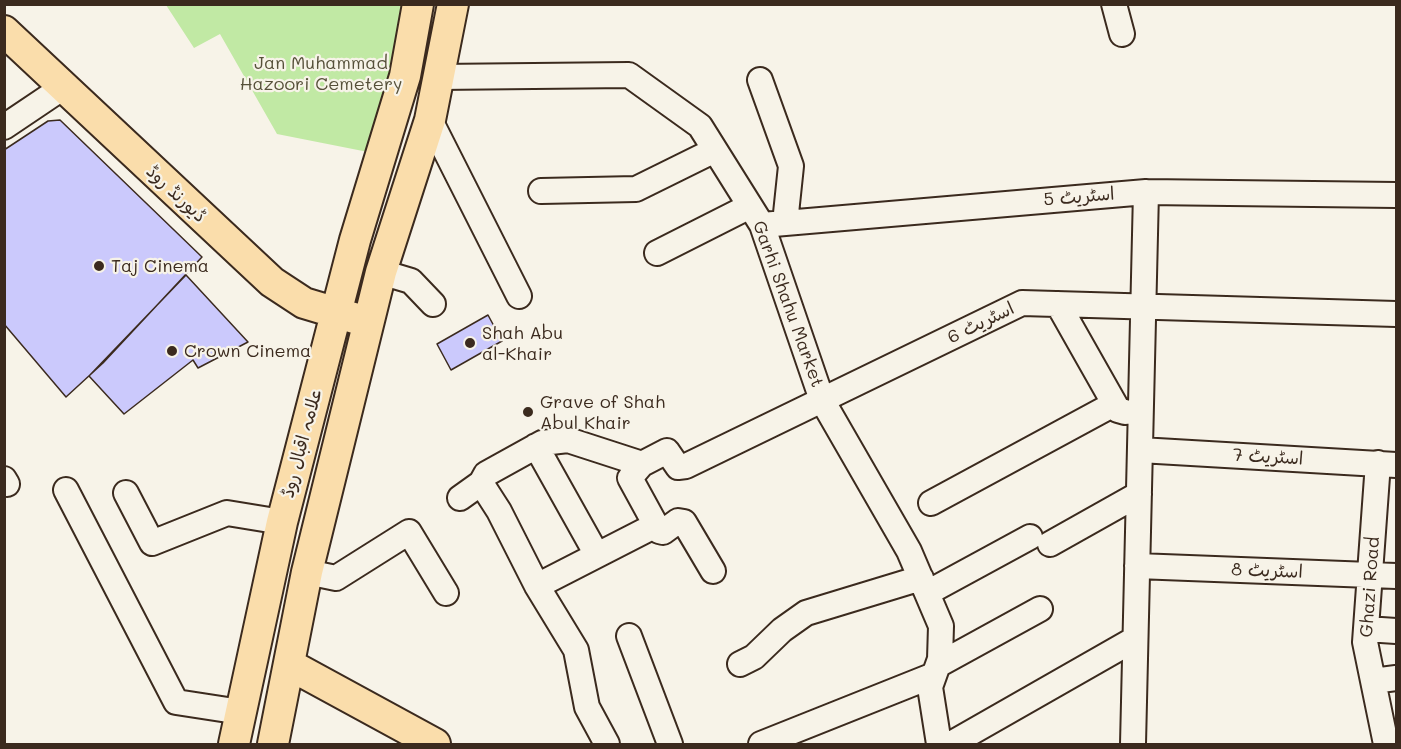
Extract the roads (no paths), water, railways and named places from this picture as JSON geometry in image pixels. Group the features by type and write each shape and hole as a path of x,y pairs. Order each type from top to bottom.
{"main road":[{"name":"علامہ اقبال روڈ","path":"234,744 282,522 355,240 405,76 418,4"},
{"name":"علامہ اقبال روڈ","path":"273,744 290,665 306,572 381,272 430,120 453,4"},
{"name":"ڈیورنڈ روڈ","path":"4,31 62,88 272,282 304,303 369,323"},
{"path":"290,665 435,744"}],"street":[{"path":"1114,4 1122,34"},
{"name":"Garhi Shahu Market","path":"438,77 629,75 700,126 715,150 766,218 822,400 909,551 941,626 936,670 930,687 939,744"},
{"path":"657,253 766,218 791,166 760,80"},
{"path":"4,127 62,88"},
{"path":"430,120 519,296"},
{"path":"541,191 636,189 715,150"},
{"path":"1133,744 1146,192"},
{"name":"اسٹریٹ 5","path":"766,218 1146,192 1396,195"},
{"path":"381,272 411,281 433,304"},
{"name":"اسٹریٹ 6","path":"642,464 667,451 678,467 686,466 1023,303 1396,314"},
{"path":"1058,304 1118,410 1141,416"},
{"path":"931,503 1114,404"},
{"path":"460,498 480,483 486,474 536,446 568,440 642,464 630,478 661,533 678,521 684,522 713,571"},
{"path":"536,446 597,555"},
{"name":"اسٹریٹ 7","path":"1140,450 1387,464"},
{"name":"Ghazi Road","path":"1386,744 1365,642 1371,575 1387,464"},
{"path":"480,483 499,511 537,586 576,650 587,707 607,744"},
{"path":"66,490 176,702 241,712"},
{"path":"126,493 152,543 227,513 282,522"},
{"path":"740,664 754,657 782,630 806,614 924,586 1040,541 1139,494"},
{"path":"537,586 656,525"},
{"path":"306,572 336,578 409,532 446,593"},
{"name":"اسٹریٹ 8","path":"1137,566 1396,576"},
{"path":"773,742 936,670 1040,609"},
{"path":"1366,629 1396,631"},
{"path":"629,636 670,744"},
{"path":"951,744 1135,639"},
{"path":"1373,681 1396,678"}],"place":[{"name":"Taj Cinema","path":"99,266"},
{"name":"Shah Abu al-Khair","path":"470,343"},
{"name":"Crown Cinema","path":"172,351"},
{"name":"Grave of Shah Abul Khair","path":"528,412"}],"park label":[{"name":"Jan Muhammad Hazoori Cemetery","path":"321,73"}]}
